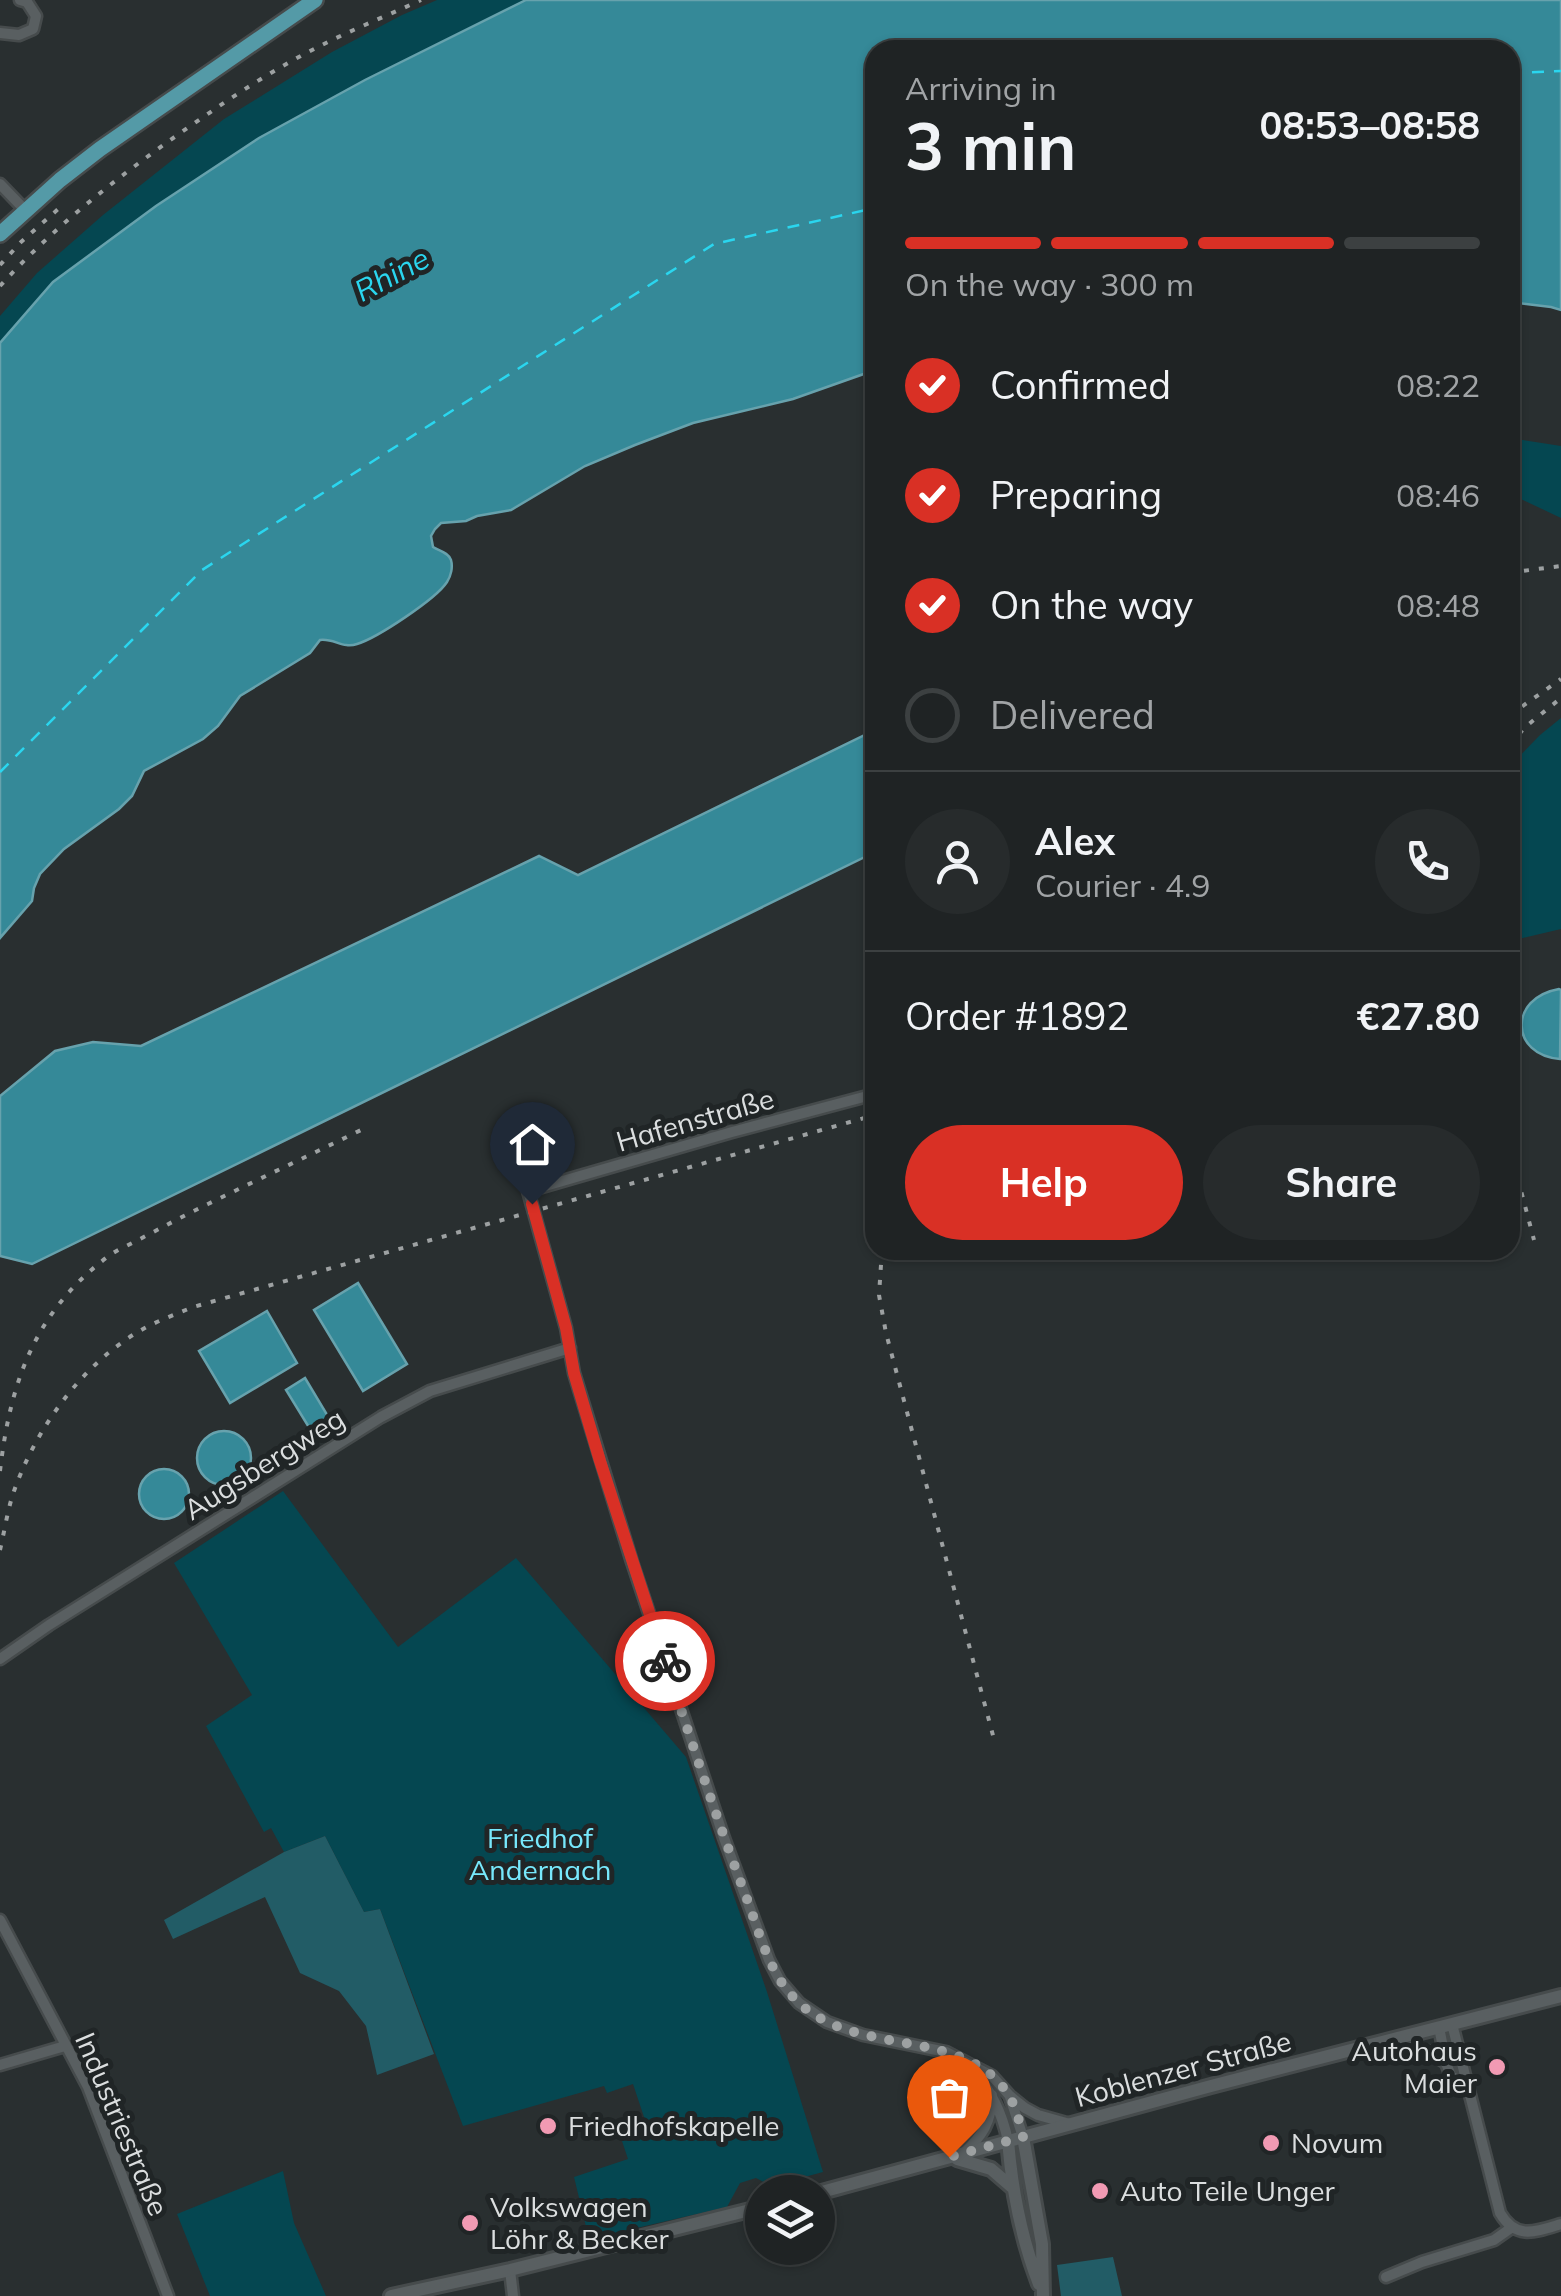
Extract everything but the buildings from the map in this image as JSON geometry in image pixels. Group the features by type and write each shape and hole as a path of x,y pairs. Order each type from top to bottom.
{"main road":[{"path":"0,234 100,149 315,0"}],"street":[{"path":"0,34 19,35 33,29 36,16 27,2 20,0"},
{"path":"1,186 24,210"},
{"name":"Hafenstraße","path":"570,1348 528,1191 865,1097"},
{"path":"570,1348 574,1373 638,1581 724,1838 780,1981 805,2008 838,2027 946,2052 992,2076 1032,2112 1071,2124"},
{"name":"Augsbergweg","path":"0,1658 382,1417 430,1392 570,1348"},
{"name":"Industriestraße","path":"0,1920 88,2087 168,2296"},
{"name":"Koblenzer Straße","path":"835,2187 1561,1996"},
{"path":"1445,2026 1450,2076 1466,2085"},
{"path":"1445,2026 1466,2085 1500,2212 1512,2228 1525,2232 1561,2224"},
{"path":"1384,2042 1428,2051 1446,2063"},
{"path":"0,2065 66,2046"},
{"path":"964,2060 992,2094 1002,2114 1029,2258 1042,2294"},
{"path":"992,2094 986,2129 956,2155 992,2169 1015,2190"},
{"path":"1010,2096 1023,2137 1042,2244 1042,2294"},
{"path":"391,2296 745,2211"},
{"path":"1386,2277 1494,2240 1512,2228"},
{"path":"510,2270 513,2296"}],"green space":[{"path":"437,0 526,0 259,138 156,206 53,282 0,343 0,316 37,273 224,119 332,52"},
{"path":"1520,440 1561,446 1561,518 1523,500"},
{"path":"1561,718 1561,929 1520,939 1520,756"},
{"name":"Friedhof Andernach","path":"283,1491 398,1647 516,1558 686,1757 767,1992 823,2172 745,2175 745,2181 740,2183 727,2207 589,2239 574,2177 628,2159 620,2135 647,2126 633,2084 607,2093 604,2086 463,2126 380,1909 364,1912 325,1836 284,1852 271,1828 264,1832 206,1726 252,1695 174,1563"},
{"path":"283,2171 294,2223 326,2296 210,2296 177,2214"}],"shaded area":[{"path":"325,1836 364,1912 380,1909 434,2054 377,2075 366,2026 339,1991 300,1973 265,1897 173,1939 164,1920 284,1852"},
{"path":"1113,2257 1122,2296 1061,2296 1057,2265"}],"water":[{"name":"Rhine","path":"526,0 1561,0 1561,310 1520,303 1520,40 865,40 865,374 793,399 693,423 635,445 585,466 511,510 441,523 431,536 433,547 448,555 452,566 441,589 405,617 357,644 320,640 310,653 240,696 203,739 144,771 132,796 119,809 64,849 40,874 32,901 0,938 0,343 53,282 156,206 259,138"},
{"path":"865,735 865,857 32,1264 0,1256 0,1096 55,1051 93,1042 141,1046 539,856 578,875"},
{"path":"1559,989 1560,1059 1532,1048 1522,1026 1531,1003 1542,994"},
{"path":"358,1283 407,1364 363,1391 314,1310"},
{"path":"267,1311 297,1363 230,1403 199,1351"},
{"path":"305,1378 329,1418 310,1429 286,1390"},
{"path":"224,1431 243,1439 251,1458 243,1477 224,1485 205,1477 197,1458 205,1439"},
{"path":"164,1469 182,1476 189,1494 182,1512 164,1519 146,1512 139,1494 146,1476"}],"ferry route":[{"path":"1520,73 1561,71"},
{"path":"0,772 202,570 714,244 865,210"}],"railway":[{"path":"0,286 101,192 212,111 309,51 421,0"},
{"path":"0,265 65,203"},
{"path":"1520,572 1561,566"},
{"path":"1520,708 1561,679"},
{"path":"1520,733 1561,698"},
{"path":"0,1550 12,1497 45,1426 95,1365 150,1325 193,1307 865,1118"},
{"path":"0,1471 11,1409 30,1352 60,1302 81,1279 118,1250 361,1130"},
{"path":"1520,1187 1534,1240"},
{"path":"881,1260 879,1295 886,1333 995,1743"}],"way so far":[{"path":"665,1661 724,1838 769,1960 785,1988 805,2008 838,2027 959,2057 992,2076 1010,2096 1023,2137 949,2157"}],"place":[{"name":"Autohaus Maier","path":"1497,2067"},
{"name":"Friedhofskapelle","path":"548,2126"},
{"name":"Novum","path":"1271,2143"},
{"name":"Auto Teile Unger","path":"1100,2191"},
{"name":"Volkswagen Löhr & Becker","path":"470,2223"}],"route":[{"path":"532,1204 566,1328 574,1373 665,1661"}]}
